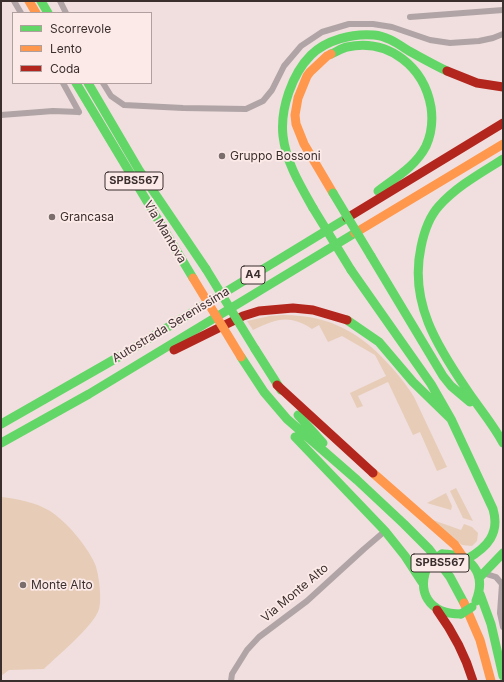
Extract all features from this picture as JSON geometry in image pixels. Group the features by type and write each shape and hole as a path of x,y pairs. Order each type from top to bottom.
{"highway":[{"path":"29,1 35,12"},
{"path":"41,1 47,12"},
{"path":"422,582 423,574 429,563 442,554 456,554 465,558 473,556 489,541 496,528 493,509 451,419 431,384 351,270 296,178 286,155 282,137 286,99 298,72 312,53 334,41 357,35 380,36 458,76 488,86 503,87"},
{"path":"316,236 406,170 425,148 430,134 432,110 430,95 425,84 419,74 409,64 381,47 358,45 336,50 316,64 304,80 298,98 295,114 299,133 316,165 333,193 372,256 446,380 478,407"},
{"name":"Via Mantova","path":"77,84 241,357 268,398"},
{"name":"Via Mantova","path":"89,84 139,170 206,269 277,385"},
{"name":"Autostrada Serenissima","path":"1,424 122,355 503,123"},
{"name":"Autostrada Serenissima","path":"1,443 122,374 503,144"},
{"path":"503,159 449,196 441,204 434,214 424,235 417,262 416,277 418,295 429,327 445,357 478,407 494,426 503,443"},
{"path":"122,374 243,316 259,311 273,309 293,308 314,310 348,320 379,342 413,382 451,419"},
{"path":"277,385 341,445 450,540 481,575 480,594 472,607 461,614 449,614 437,610"},
{"name":"SPBS567","path":"277,385 299,416 347,472"},
{"path":"268,398 291,433 385,531 405,556 422,582 428,599 459,642 468,662 473,681"},
{"name":"SPBS567","path":"268,398 309,440 412,531 435,557 449,576 466,607 475,627 491,681"},
{"path":"481,575 503,553"},
{"path":"480,594 491,624 503,676"}],"street":[{"path":"14,1 21,12"},
{"path":"60,1 66,12"},
{"path":"410,17 503,10"},
{"path":"105,84 111,96 124,105 246,109 263,101 272,90 284,66 301,46 322,32 349,24 373,24 392,28 430,40 450,43 479,41 494,38 503,34"},
{"path":"1,115 53,111 79,112 64,84"},
{"name":"Via Monte Alto","path":"231,681 232,674 247,650 259,637 307,601 385,531"},
{"path":"481,575 496,577 502,584 500,613 503,627"}],"shaded area":[{"path":"283,315 300,316 331,323 358,337 382,357 402,379 414,397 447,467 437,471 420,432 413,435 388,382 358,396 363,406 357,408 350,393 386,376 375,355 342,336 328,342 319,325 312,329 296,321 282,320 269,323 253,330 247,321"},
{"path":"456,488 473,521 463,518 450,491"},
{"path":"446,493 452,506 451,510 427,503"},
{"path":"1,497 26,501 38,505 50,511 70,528 87,550 95,564 99,580 100,605 96,616 83,632 44,669 9,670 1,676"},
{"path":"430,519 461,530 464,524 472,527 478,533 477,541 472,546 462,545"}],"traffic: fast":[{"path":"41,1 47,12"},
{"path":"313,208 290,164 283,136 283,115 289,92 298,72 311,55 324,45 349,36 374,35 392,41 447,71"},
{"path":"331,54 345,48 362,45 390,51 412,68 421,79 427,93 431,107 432,122 431,132 426,146 411,166 378,191"},
{"path":"77,84 193,278"},
{"path":"89,84 139,170 206,269"},
{"path":"503,159 461,186 435,210 427,225 421,247 418,267 422,305 436,340 445,357 503,443"},
{"path":"333,193 371,256"},
{"path":"313,208 351,270"},
{"path":"1,424 122,355 347,218"},
{"path":"1,443 89,394 355,233"},
{"path":"371,256 443,376 451,386 470,402"},
{"path":"206,269 255,349"},
{"path":"351,270 431,384 451,419 493,509 495,525 490,538 481,550 467,559"},
{"path":"347,320 379,342 413,382 451,419"},
{"path":"255,349 281,390"},
{"path":"241,357 264,392 287,419 357,480 429,549 450,577 464,603"},
{"path":"298,415 323,443"},
{"path":"295,437 385,531 405,556 422,582"},
{"path":"480,577 503,553"},
{"path":"442,554 461,557 474,567 478,574 479,582 479,591 476,601"},
{"path":"429,563 442,554"},
{"path":"429,563 425,574 424,583 425,592 428,599 433,606 441,610 461,614"},
{"path":"480,594 491,624 503,676"},
{"path":"461,614 472,607"}],"traffic: slow":[{"path":"29,1 35,12"},
{"path":"331,54 327,56 307,76 298,98 295,115 296,124 304,144 333,193"},
{"path":"355,233 503,144"},
{"path":"193,278 241,357"},
{"path":"373,473 455,545 463,557"},
{"path":"464,603 480,640 491,681"}],"traffic: jam":[{"path":"447,71 477,83 503,87"},
{"path":"347,218 503,123"},
{"path":"174,350 243,316 259,311 293,308 313,310 347,320"},
{"path":"277,385 373,473"},
{"path":"437,610 458,644 473,681"}],"place":[{"name":"Gruppo Bossoni","path":"222,156"},
{"name":"Grancasa","path":"52,217"},
{"name":"Monte Alto","path":"23,585"}]}
